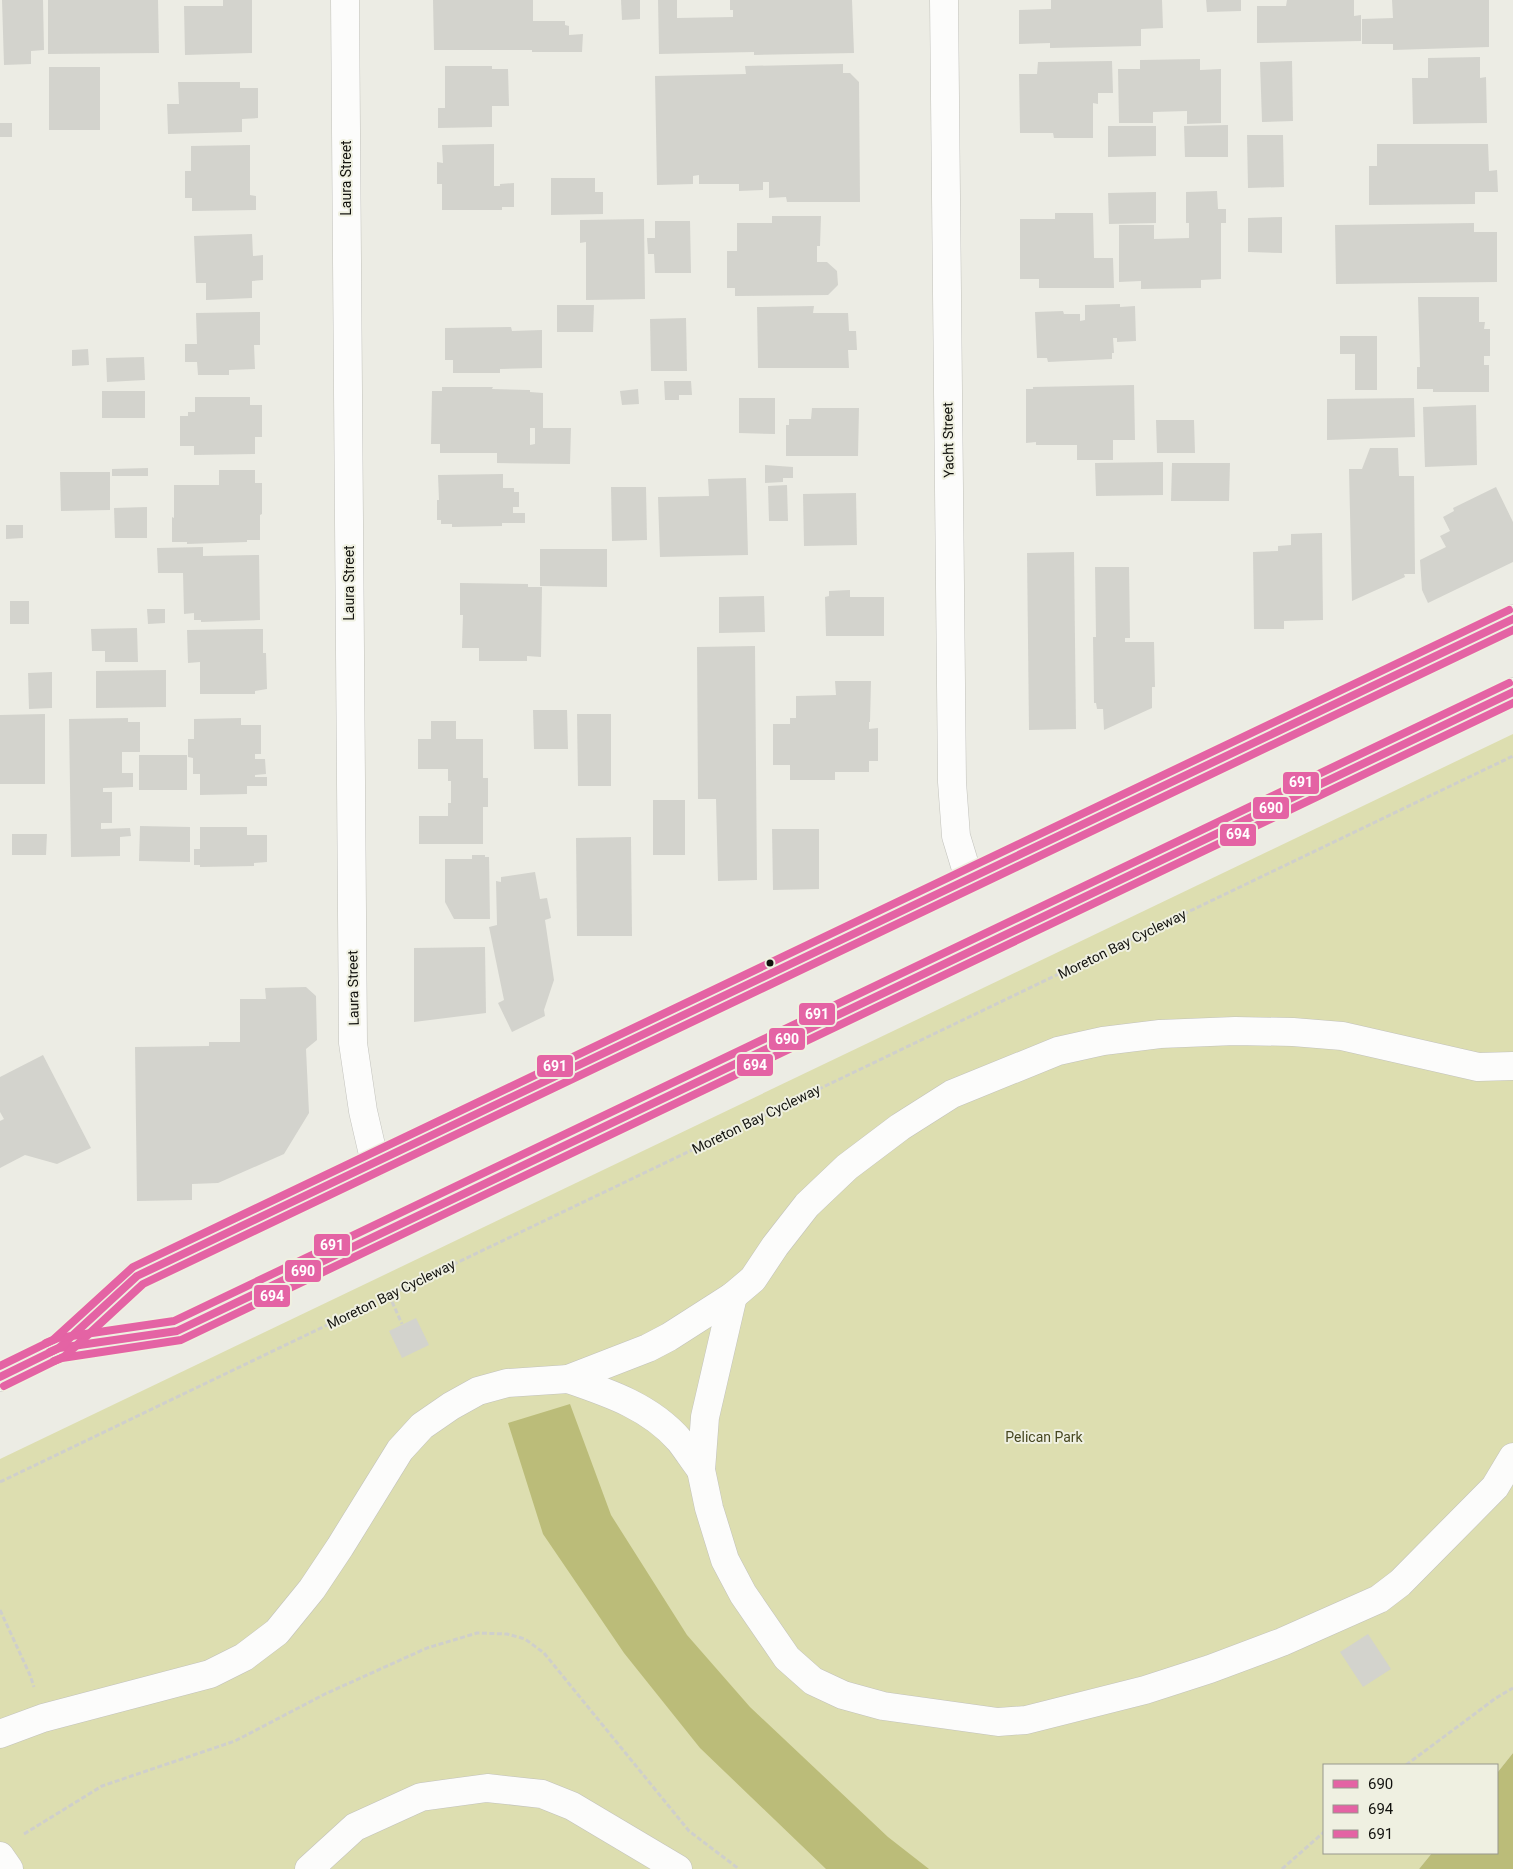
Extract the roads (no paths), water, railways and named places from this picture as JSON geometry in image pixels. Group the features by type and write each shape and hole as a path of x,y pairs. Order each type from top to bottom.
{"main road":[{"name":"Laura Street","path":"345,0 353,1043 362,1111 375,1163"},
{"name":"Yacht Street","path":"944,0 952,782 956,836 969,879"},
{"path":"0,1377 59,1348 137,1276 1513,619"},
{"path":"59,1348 177,1331 1513,692"},
{"path":"0,1734 43,1718 210,1674 244,1657 277,1632 312,1590 400,1450 422,1426 451,1406 478,1391 506,1383 568,1379 648,1348 669,1337 733,1296 753,1279 774,1246 807,1205 847,1168 900,1126 952,1094 1058,1051 1103,1041 1160,1034 1235,1031 1293,1032 1342,1036 1478,1067 1513,1066"},
{"path":"733,1296 705,1417 701,1470 709,1508 725,1560 743,1594 787,1658 813,1681 843,1695 883,1706 998,1722 1026,1720 1145,1690 1210,1669 1282,1642 1379,1599 1400,1583 1495,1487 1512,1459"},
{"path":"568,1379 635,1405 660,1422 680,1441 701,1470"},
{"path":"309,1869 355,1827 396,1808 421,1797 487,1788 542,1794 572,1806 678,1869"},
{"path":"9,1847 10,1869"}],"park label":[{"name":"Pelican Park","path":"1044,1437"}]}
